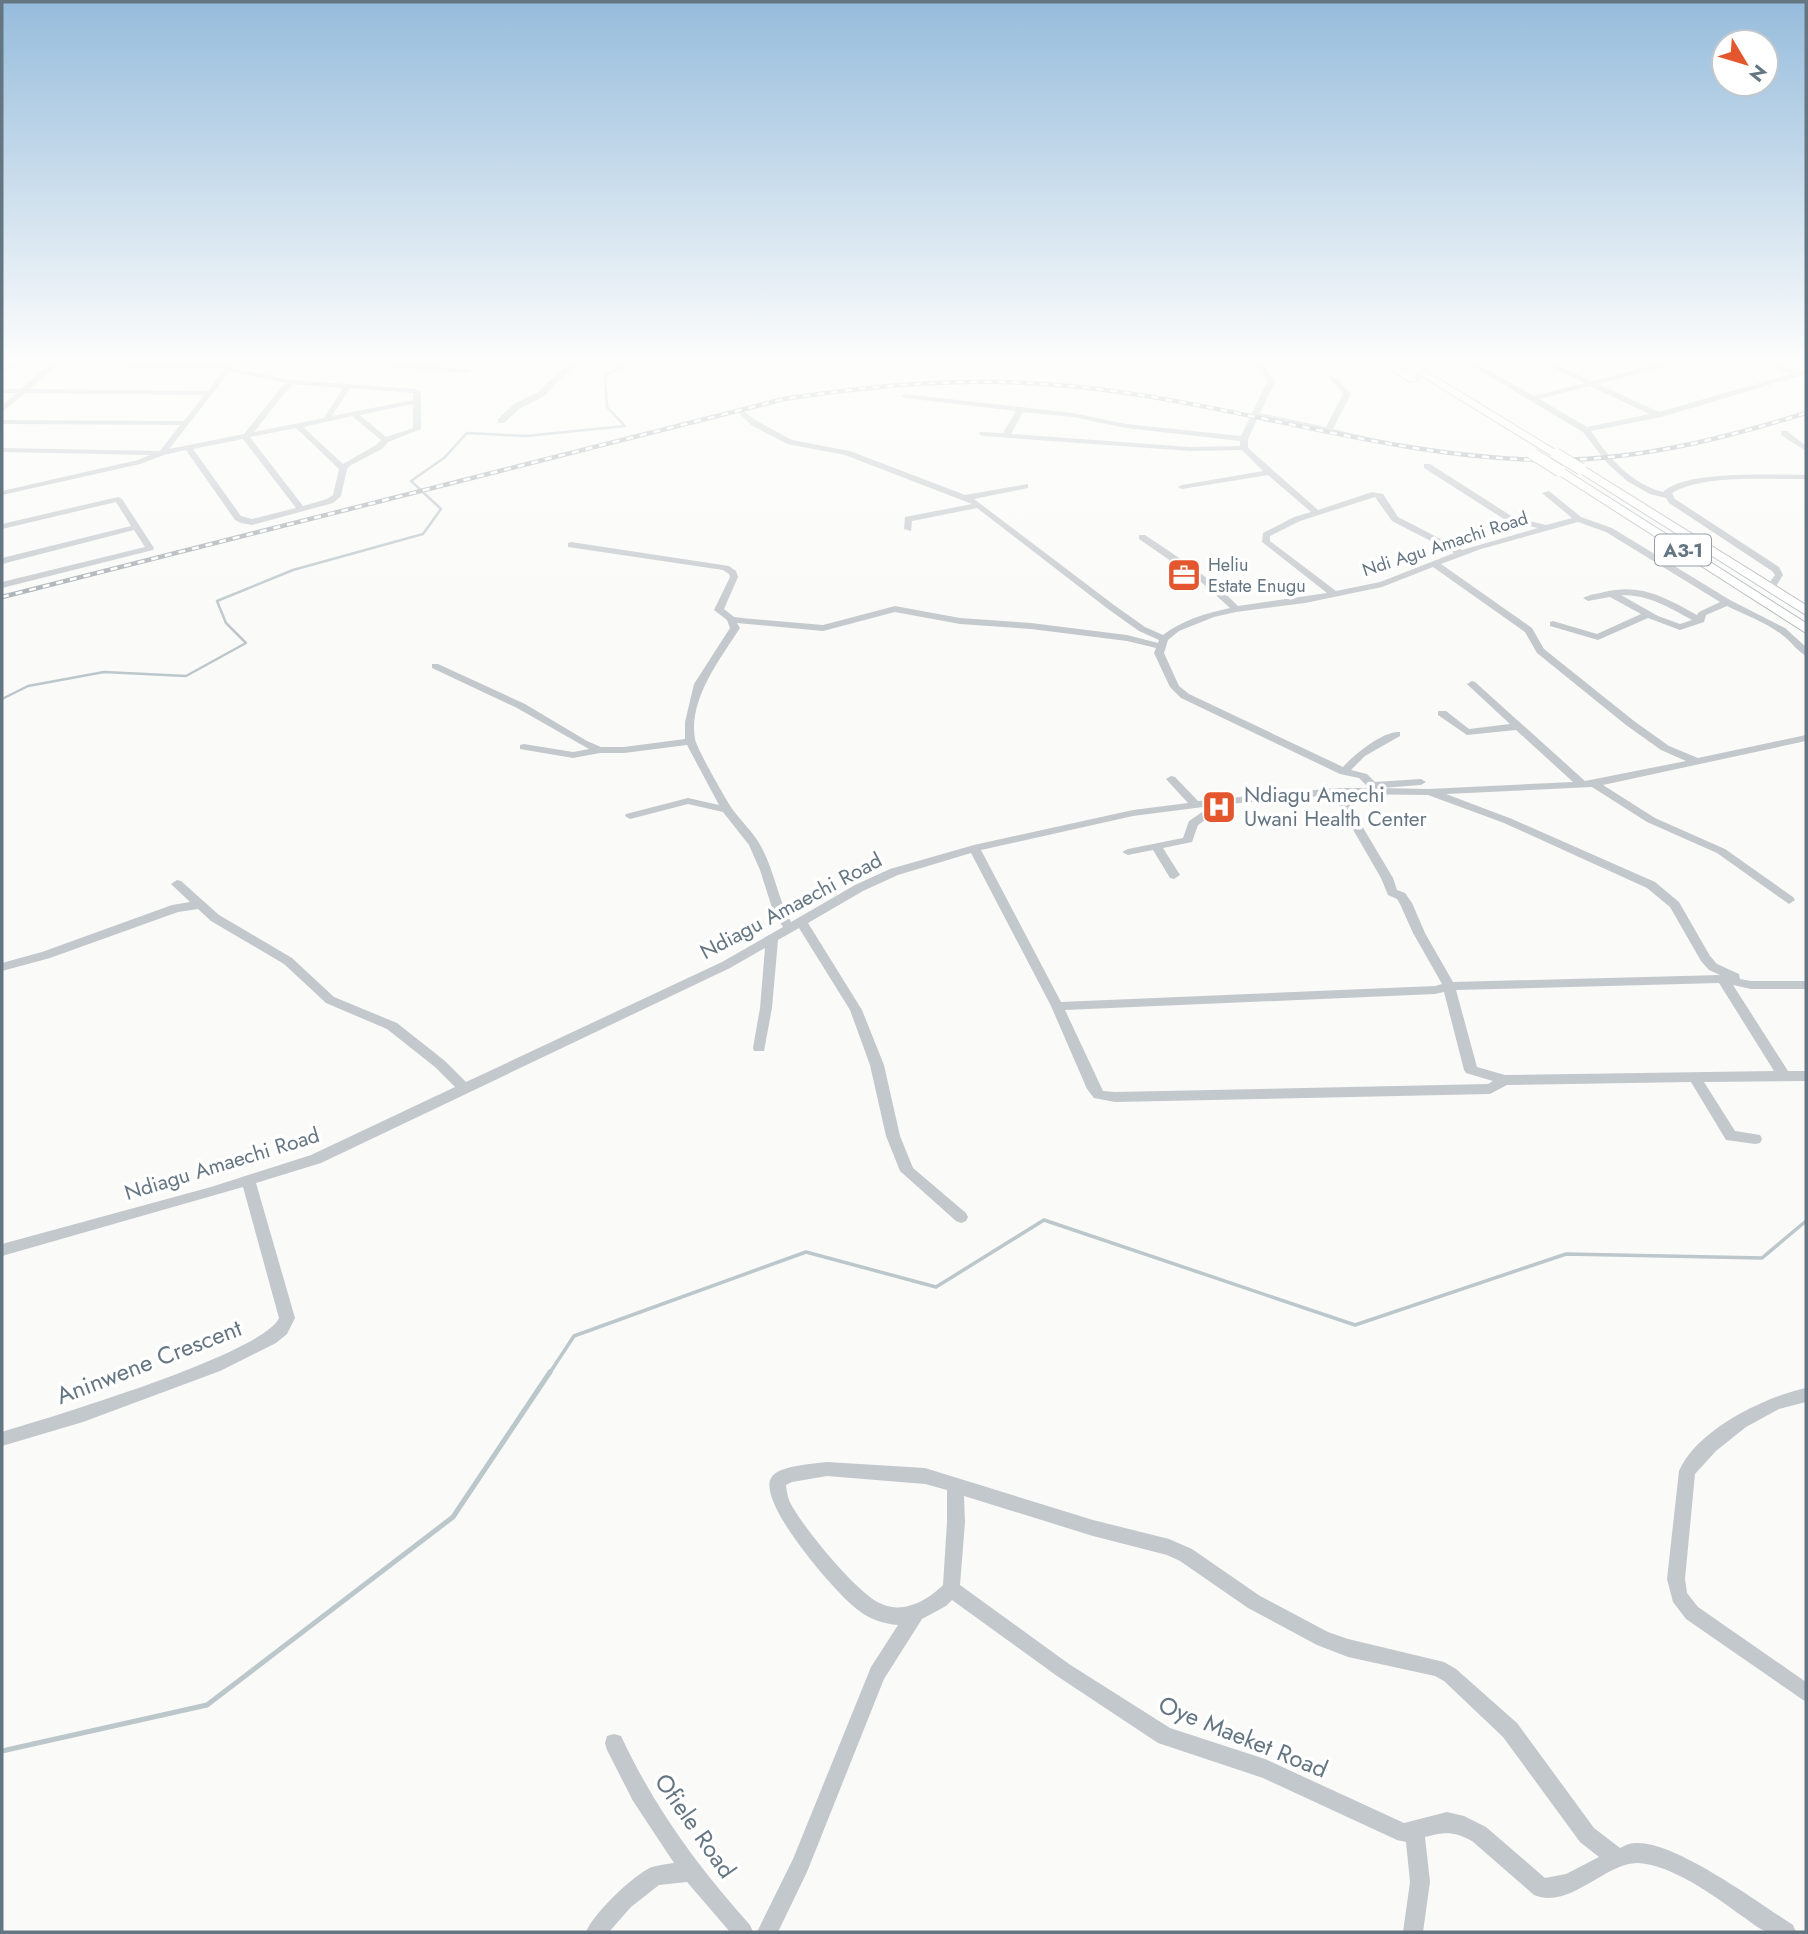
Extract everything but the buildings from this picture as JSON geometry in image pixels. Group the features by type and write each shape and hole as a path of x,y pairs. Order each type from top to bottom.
{"highway":[{"name":"A3-1","path":"1529,452 1806,630"},
{"name":"A3-1","path":"1553,452 1806,611"}],"street":[{"path":"122,452 167,452"},
{"path":"191,452 238,518 253,522 337,496 343,469 348,463 369,452"},
{"path":"258,452 301,509"},
{"path":"325,452 343,469"},
{"path":"843,452 979,505 1111,607 1162,642"},
{"path":"1247,452 1316,512"},
{"path":"1600,452 1635,483 1667,496 1776,569 1779,575 1770,589"},
{"path":"2,493 140,462 162,453"},
{"path":"1427,466 1510,519 1546,527"},
{"path":"1182,486 1270,472"},
{"path":"1667,496 1671,488 1692,482 1806,477"},
{"path":"2,484 34,486"},
{"path":"964,498 1025,486"},
{"path":"1546,493 1578,519 1609,530 1727,602 1788,634 1806,653"},
{"path":"1334,594 1264,538 1273,530 1316,512 1375,494 1380,496 1395,519 1461,553"},
{"path":"2,526 118,499 150,548 2,585"},
{"path":"908,529 908,519 979,505"},
{"name":"Ndi Agu Amachi Road","path":"1162,642 1176,629 1211,615 1382,584 1461,553 1578,519"},
{"path":"2,561 136,527"},
{"path":"1142,537 1193,572 1236,609"},
{"path":"570,545 726,568 734,577 719,610 733,623 823,628 895,609 960,621 1031,626 1162,642"},
{"path":"1436,565 1529,630 1540,651 1630,723 1665,748 1697,763"},
{"path":"1588,598 1610,593 1636,593 1661,599 1701,620"},
{"path":"1610,593 1648,614 1680,627 1701,620"},
{"path":"1701,620 1702,614 1727,602"},
{"path":"1553,624 1598,637 1648,614"},
{"path":"733,623 699,684 690,722 690,741 727,810 754,844 766,870 779,911 795,925 856,1010 877,1065 893,1136 907,1171 961,1217"},
{"path":"1788,634 1806,630"},
{"path":"1162,642 1162,664 1172,677 1175,687 1185,696 1344,772 1363,776 1376,788"},
{"path":"435,666 521,706 583,743 600,750 624,750 690,741"},
{"path":"1472,684 1588,785 1651,820 1721,851 1789,900"},
{"path":"1442,713 1467,733 1520,726"},
{"path":"1344,772 1361,754 1396,734"},
{"name":"Ndiagu Amaechi Road","path":"2,1250 248,1181 316,1158 364,1138 463,1087 726,965 894,872 974,848 1133,813 1233,800 1376,788 1588,785 1806,738"},
{"path":"524,747 573,755 591,754 600,750"},
{"path":"1171,779 1196,805"},
{"path":"1425,787 1500,817 1651,886 1675,905 1705,958 1713,967 1751,985"},
{"path":"1336,791 1387,878 1389,889 1401,896 1406,903 1419,933 1449,986 1471,1070 1504,1080 1806,1076"},
{"path":"1188,840 1193,823 1214,807 1233,800"},
{"path":"630,816 688,801 727,810"},
{"path":"1165,808 1193,823"},
{"path":"1128,852 1188,840"},
{"path":"1188,840 1198,849"},
{"path":"1157,847 1174,874"},
{"path":"974,848 1099,1095 1115,1097 1477,1090 1490,1089 1504,1080"},
{"path":"177,884 199,905 236,932 288,961 330,1000 392,1026 440,1064 463,1087"},
{"path":"2,967 46,956 176,908 199,905"},
{"path":"759,1048 766,1008 772,939"},
{"path":"1723,979 1784,1076"},
{"path":"1056,1006 1258,1000 1435,990 1449,986 1723,979 1751,985 1806,985"},
{"path":"1695,1078 1731,1136 1755,1139"},
{"name":"Aninwene Crescent","path":"2,1439 83,1415 214,1366 271,1338 282,1329 286,1318 248,1181"},
{"path":"1806,1395 1796,1396 1741,1419 1695,1460 1687,1471 1676,1579 1679,1595 1692,1613 1806,1693"},
{"path":"955,1485 951,1589 940,1600 916,1613 888,1617 875,1613 862,1603 795,1527 776,1486 781,1478 789,1475 827,1469 901,1472 955,1485 1093,1528 1169,1547 1186,1555 1254,1602 1323,1639 1348,1648 1438,1668 1450,1675 1510,1730 1587,1835 1617,1859"},
{"name":"Oye Maeket Road","path":"951,1589 1063,1670 1151,1728 1185,1743 1265,1769 1404,1833 1414,1832"},
{"path":"767,1932 800,1865 877,1673 916,1613"},
{"name":"Ofiele Road","path":"614,1742 631,1781 662,1832 743,1932"},
{"path":"1413,1932 1421,1897 1422,1869 1414,1832 1447,1822 1464,1826 1479,1834 1541,1888 1550,1890 1636,1853 1663,1858 1690,1872 1786,1932"},
{"path":"596,1932 624,1900 654,1876 692,1871"}],"waterway":[{"path":"2,699 28,686 104,672 186,676 246,643 226,623 217,601 293,570 423,534 441,509 411,481 449,452"},
{"path":"549,1374 574,1336 806,1252 936,1287 1044,1220 1355,1325 1566,1254 1762,1258 1806,1221"},
{"path":"2,1751 207,1705 453,1517 550,1372"}],"railway":[{"path":"2,597 574,452"},
{"path":"1443,452 1495,458 1558,460 1644,452"}],"place":[{"name":"Heliu Estate Enugu","path":"1184,575"},
{"name":"Ndiagu Amechi Uwani Health Center","path":"1219,807"}]}
